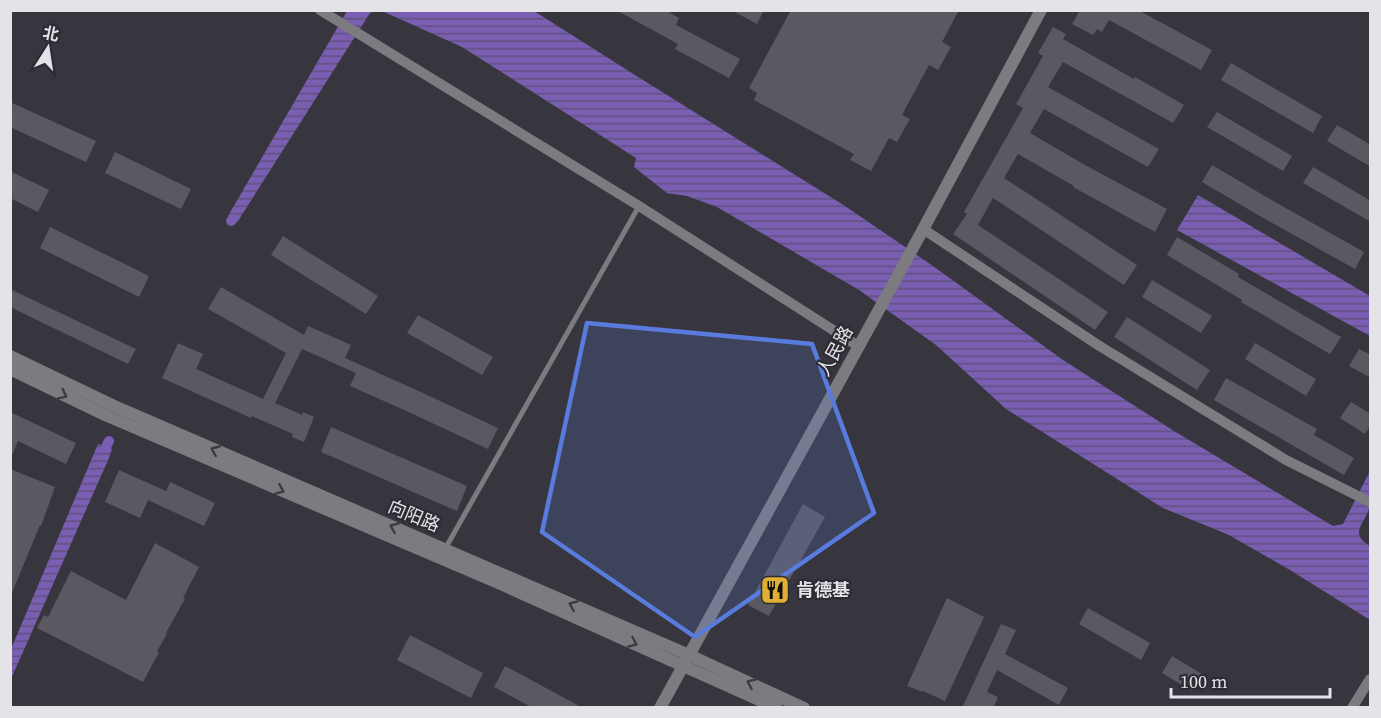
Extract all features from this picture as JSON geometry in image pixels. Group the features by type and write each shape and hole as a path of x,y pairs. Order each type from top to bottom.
{"street":[{"path":"320,10 639,206 858,346"},
{"name":"人民路","path":"660,708 1041,10"},
{"path":"923,229 1108,351 1286,460 1371,502"},
{"name":"向阳路","path":"10,357 112,405 445,549 686,660 777,708"},
{"name":"向阳路","path":"10,369 105,415 496,582 804,708"},
{"path":"1352,708 1371,679"}],"lane":[{"path":"445,549 639,206"}],"highlighted area":[{"path":"587,323 812,344 874,513 695,637 542,532"}],"shaded area":[{"path":"347,11 377,11 370,13 238,221 228,216"},
{"path":"382,11 534,11 845,206 1063,360 1174,431 1333,526 1343,524 1370,471 1371,501 1359,532 1363,541 1370,546 1370,620 1229,535 1163,508 1006,409 936,345 859,290 717,207 687,196 667,193 634,167 636,158 462,47"},
{"path":"1198,195 1370,296 1370,336 1177,230"},
{"path":"98,444 112,449 109,458 11,679 11,649"}],"building":[{"path":"616,10 665,10 679,18 676,25 740,59 729,78 675,49 678,44"},
{"path":"731,10 764,10 757,24"},
{"path":"791,10 959,10 942,42 951,47 938,70 929,65 902,115 910,119 897,142 889,138 871,171 850,160 854,154 754,100 757,93 749,88"},
{"path":"1080,10 1138,10 1212,50 1201,70 1109,20 1102,32 1097,29 1093,35 1072,24"},
{"path":"1053,27 1066,34 1063,39 1184,105 1173,123 1063,62 1048,87 1159,149 1148,167 1044,109 1030,133 1167,209 1155,232 1018,154 1004,178 1137,265 1124,285 993,198 978,225 1108,312 1095,330 953,234 967,214 964,212 1023,108 1016,104 1043,56 1038,53"},
{"path":"1231,63 1322,116 1313,133 1221,80"},
{"path":"10,102 96,141 86,162 10,127"},
{"path":"1217,112 1292,156 1283,171 1207,127"},
{"path":"1337,125 1371,145 1371,167 1327,141"},
{"path":"115,152 191,189 181,209 105,173"},
{"path":"1212,165 1364,252 1355,269 1202,182"},
{"path":"1313,167 1371,201 1371,222 1303,183"},
{"path":"10,171 49,190 38,212 10,198"},
{"path":"50,227 149,276 139,297 40,248"},
{"path":"283,236 378,296 366,314 271,255"},
{"path":"1177,237 1239,274 1238,277 1341,337 1330,354 1167,255"},
{"path":"1152,280 1212,316 1201,333 1142,297"},
{"path":"221,287 304,335 308,326 351,345 345,358 498,428 488,449 350,386 356,373 302,349 275,403 302,415 303,412 314,417 304,442 292,437 293,434 162,378 178,343 203,354 196,369 263,399 286,353 208,309"},
{"path":"10,289 136,349 128,364 10,307"},
{"path":"418,315 493,357 482,375 407,333"},
{"path":"1127,317 1210,370 1197,390 1114,337"},
{"path":"1255,343 1316,379 1306,396 1245,359"},
{"path":"1359,349 1371,355 1371,378 1349,366"},
{"path":"1226,378 1317,429 1314,435 1354,458 1344,475 1214,400"},
{"path":"1351,402 1371,414 1371,425 1365,434 1340,418"},
{"path":"10,412 76,443 66,464 18,441 10,460"},
{"path":"331,427 467,486 457,511 321,452"},
{"path":"10,469 55,487 11,595"},
{"path":"119,470 166,491 170,482 215,503 204,526 148,500 140,518 105,502"},
{"path":"803,504 825,517 769,616 748,605"},
{"path":"155,543 199,567 143,682 37,628 44,615 48,617 71,571 126,600"},
{"path":"947,598 984,617 945,701 907,686"},
{"path":"1088,608 1150,643 1141,660 1079,624"},
{"path":"1001,624 1016,630 1005,654 1068,688 1059,705 997,670 987,692 998,697 993,708 962,708"},
{"path":"410,635 483,673 471,698 397,660"},
{"path":"1172,656 1202,674 1192,691 1162,673"},
{"path":"505,666 583,708 533,708 494,687"}],"waterway":[{"path":"106,447 109,441"}],"place":[{"name":"肯德基","path":"775,590"}]}
